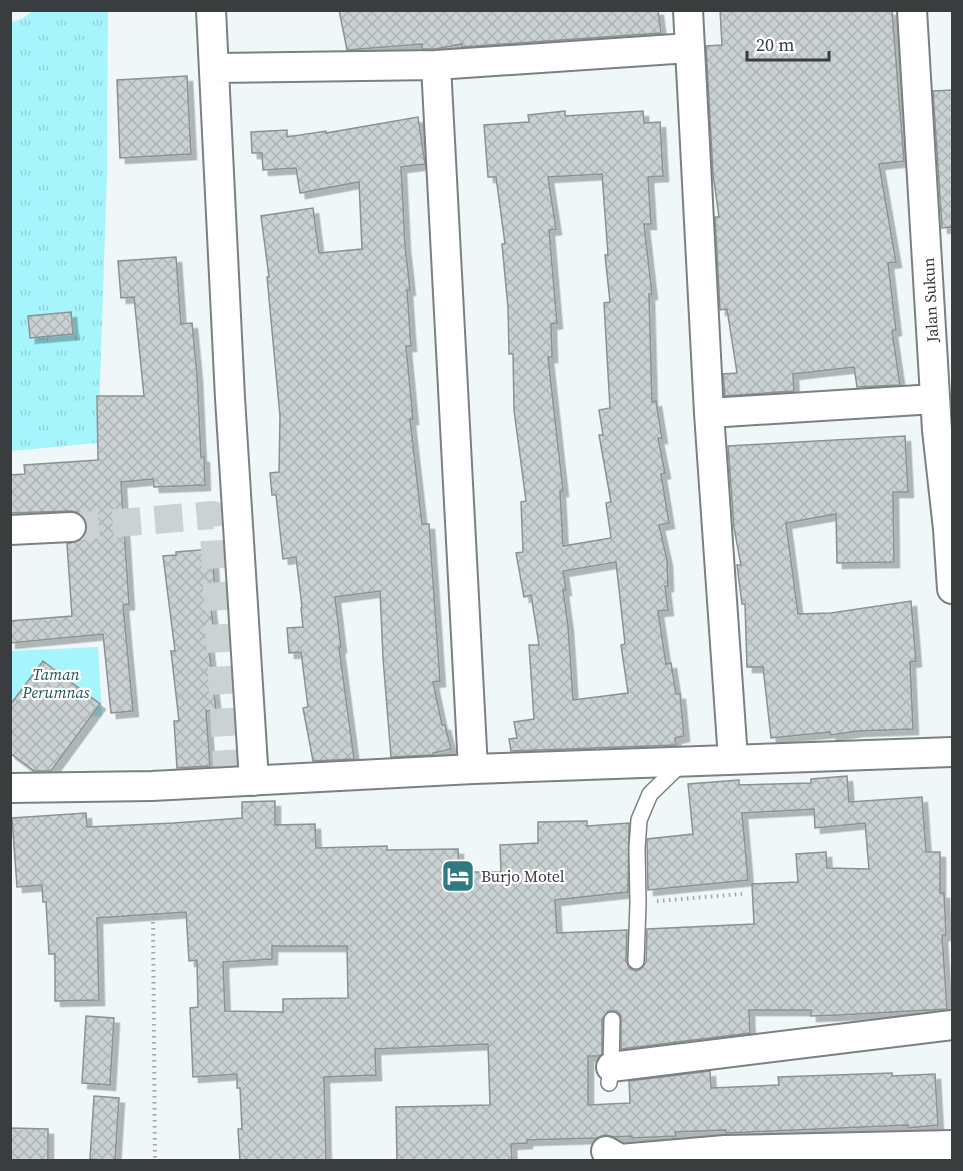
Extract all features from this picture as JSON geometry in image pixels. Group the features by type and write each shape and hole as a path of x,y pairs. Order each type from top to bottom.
{"street":[{"path":"211,10 230,398 254,781"},
{"path":"688,10 709,413 733,759"},
{"name":"Jalan Sukun","path":"912,10 935,399 945,430 952,590"},
{"path":"215,68 436,65 689,48"},
{"path":"436,65 473,769"},
{"path":"709,413 935,399"},
{"path":"10,530 70,527"},
{"path":"10,788 152,786 473,769 952,752"},
{"path":"610,1075 952,1025"},
{"path":"606,1151 620,1159 952,1145"}],"lane":[{"path":"636,961 639,820 650,794 685,760"},
{"path":"610,1075 612,1020"}],"path":[{"path":"638,903 742,894"},
{"path":"153,916 155,1161"}],"green space":[{"path":"33,11 108,11 107,172 98,443 11,451 10,23"},
{"name":"Taman Perumnas","path":"98,647 102,716 11,721 10,651"}],"building":[{"path":"339,10 658,10 661,33 462,47 462,44 435,49 422,49 422,44 347,50"},
{"path":"720,10 892,10 904,161 879,164 896,262 888,263 896,330 892,331 900,385 857,387 854,367 793,374 794,391 725,396 723,374 737,373 727,309 720,310 715,217 719,217 713,174 706,46 722,45"},
{"path":"187,76 191,154 120,158 117,80"},
{"path":"952,90 952,227 942,228 933,91"},
{"path":"565,111 565,116 643,111 644,123 660,122 663,176 648,177 651,224 644,224 652,294 649,294 652,402 656,401 662,438 658,438 665,473 661,474 669,523 659,525 667,560 668,586 665,586 668,610 658,611 666,664 671,663 676,694 680,694 684,736 675,738 676,745 511,751 509,739 517,738 514,722 534,719 529,645 539,645 531,595 524,597 516,553 523,552 521,502 526,501 514,410 513,354 509,354 508,308 502,244 505,244 496,177 488,177 484,125 529,122 528,115","holes":["602,174 608,255 605,255 610,302 604,303 610,408 599,410 603,435 599,435 611,502 606,503 611,538 563,546 560,491 563,491 548,357 552,357 551,324 557,323 549,230 556,229 548,177","616,562 625,644 621,645 628,693 573,700 563,571"]},
{"path":"418,117 425,164 401,167 410,290 407,290 411,346 406,346 413,419 410,419 422,524 429,524 440,681 433,682 442,725 445,725 451,749 433,753 433,755 391,757 380,591 335,597 341,647 339,647 354,759 313,761 303,708 308,707 301,652 289,653 287,628 303,627 296,557 283,559 276,495 272,495 270,473 279,472 280,416 267,277 269,277 261,216 313,208 319,253 362,249 359,182 300,193 296,168 263,170 262,153 252,153 251,132 287,130 287,137 326,131 326,133"},
{"path":"176,257 181,324 192,323 205,485 154,487 153,479 121,482 129,604 123,605 133,711 111,713 103,634 10,643 10,621 72,616 67,544 80,540 85,535 87,527 84,518 79,513 71,511 10,513 10,475 25,474 24,465 98,460 97,396 144,396 134,297 121,298 118,261"},
{"path":"71,312 73,334 30,338 28,316"},
{"path":"905,436 908,492 893,492 894,562 837,563 836,514 786,523 798,614 831,613 911,601 916,661 910,662 913,729 858,731 831,735 830,732 771,738 763,667 747,667 745,604 742,604 737,565 741,565 734,528 728,446"},
{"path":"212,549 215,592 209,593 215,640 208,641 216,710 206,711 210,766 177,768 174,721 179,721 171,651 175,651 163,556 176,555 176,552"},
{"path":"43,661 100,704 51,771 34,771 10,753 10,705"},
{"path":"847,776 849,802 922,797 926,852 940,852 940,893 944,893 946,935 942,935 947,1009 811,1016 811,1010 749,1010 750,1033 621,1049 621,1016 617,1011 608,1011 602,1020 602,1054 588,1056 588,1105 630,1103 629,1081 710,1071 711,1088 779,1085 778,1077 892,1073 892,1076 935,1074 938,1125 908,1128 908,1125 726,1133 726,1130 675,1132 676,1136 632,1138 632,1136 605,1135 597,1138 527,1140 527,1143 511,1144 512,1161 397,1161 396,1107 490,1105 488,1044 375,1049 376,1075 324,1077 326,1161 240,1161 238,1129 242,1129 237,1074 193,1077 190,1008 198,1007 197,960 189,961 186,912 97,918 99,1000 55,1001 55,954 49,954 46,902 43,902 42,885 17,887 12,818 86,813 87,827 174,823 242,818 242,802 275,801 275,825 315,824 316,848 387,846 387,850 458,849 459,872 501,872 500,845 538,843 538,822 587,821 587,826 629,823 628,892 555,900 557,933 627,930 626,961 630,969 636,971 641,969 646,962 647,929 754,924 752,884 798,882 796,854 826,852 827,868 869,869 865,823 815,828 814,809 742,813 748,880 648,890 647,839 693,834 688,784 739,780 739,785 811,783 811,779","holes":["272,946 347,946 348,998 283,999 283,1012 225,1011 223,962 272,959"]},
{"path":"86,1016 114,1018 110,1085 82,1083"},
{"path":"94,1096 119,1098 115,1161 90,1159"},
{"path":"10,1128 48,1129 48,1161 10,1161"}],"tunnel":[{"path":"71,527 213,515 228,782"}],"place":[{"name":"Burjo Motel","path":"458,876"}]}
